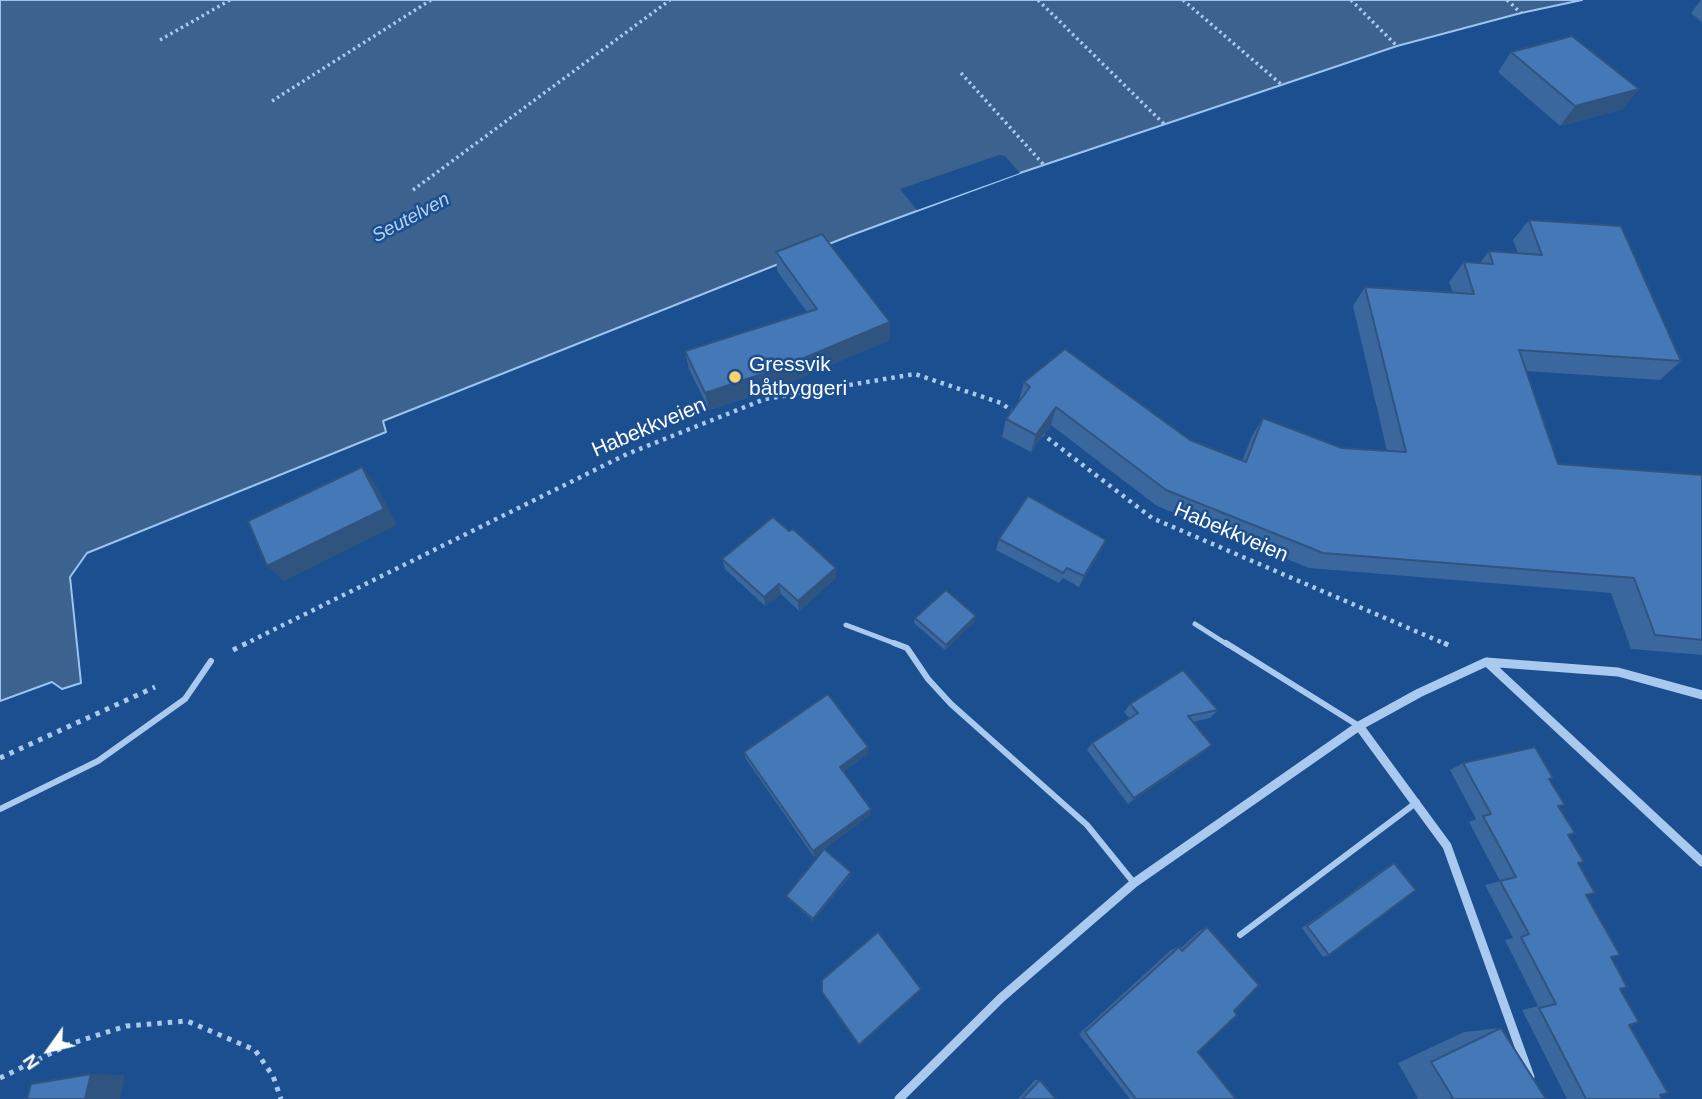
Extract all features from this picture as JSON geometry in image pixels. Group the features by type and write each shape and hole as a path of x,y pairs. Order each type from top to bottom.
{"street":[{"path":"899,1099 1001,998 1133,883 1359,726 1419,693 1486,662 1618,672 1702,695"},
{"path":"1486,662 1702,863"},
{"path":"1359,726 1447,846 1534,1086"}],"lane":[{"path":"1195,624 1359,726"},
{"path":"846,625 907,648 928,679 951,704 1087,825 1133,883"},
{"path":"0,809 98,761 185,699 211,661"},
{"path":"1240,935 1417,802"}],"path":[{"path":"160,40 230,0"},
{"path":"272,101 431,0"},
{"path":"413,190 670,0"},
{"path":"1038,0 1164,124"},
{"path":"1183,0 1282,85"},
{"path":"1351,0 1396,46"},
{"path":"1507,0 1521,13"},
{"path":"961,74 1044,165"},
{"name":"Habekkveien","path":"211,661 627,454 765,399 915,374 1001,402 1023,419"},
{"name":"Habekkveien","path":"1033,427 1152,518 1486,662"},
{"path":"0,758 161,684"},
{"path":"0,1077 70,1044 126,1026 187,1021 255,1049 273,1076 281,1099"}],"water":[{"name":"Seutelven","path":"0,0 1582,0 1521,13 1397,46 1020,173 849,236 383,421 386,432 87,553 70,577 81,683 62,689 52,682 0,701"}],"pier":[{"path":"999,155 1005,156 1020,173 917,210 900,189"}],"building":[{"path":"1572,36 1639,89 1575,106 1511,52"},
{"path":"1529,220 1621,226 1681,361 1519,350 1558,464 1702,475 1702,640 1655,635 1634,578 1323,553 1166,490 1056,407 1036,435 1006,419 1030,387 1024,382 1065,349 1190,440 1246,462 1263,418 1342,448 1406,452 1365,287 1474,294 1464,262 1493,264 1489,251 1542,255"},
{"path":"822,234 890,322 780,368 705,393 685,351 817,309 776,252"},
{"path":"362,467 384,509 267,566 248,521"},
{"path":"1028,496 1106,540 1084,576 1067,568 1063,573 999,539"},
{"path":"773,517 789,531 793,529 836,568 798,601 779,584 764,597 722,559"},
{"path":"946,590 976,616 946,645 915,618"},
{"path":"1183,670 1218,710 1188,716 1212,745 1134,798 1092,743 1138,713 1130,704"},
{"path":"828,694 868,747 840,767 871,809 813,851 744,752"},
{"path":"1535,747 1553,778 1549,779 1565,805 1558,806 1575,833 1568,835 1584,862 1578,863 1595,893 1586,895 1620,955 1611,957 1627,987 1620,989 1639,1022 1629,1025 1668,1093 1660,1095 1662,1099 1586,1099 1539,1008 1556,1004 1521,937 1529,934 1500,881 1516,877 1483,816 1491,814 1463,763"},
{"path":"824,849 851,872 813,919 786,896"},
{"path":"1394,863 1416,890 1329,955 1307,926"},
{"path":"1207,927 1259,985 1234,1011 1237,1015 1198,1052 1236,1099 1136,1099 1085,1032 1179,947 1182,951"},
{"path":"878,932 921,989 859,1045 822,992 822,980"},
{"path":"1501,1028 1546,1099 1451,1099 1453,1098 1431,1062"},
{"path":"91,1074 85,1099 27,1099 31,1084"},
{"path":"1040,1080 1056,1099 1022,1099"}],"place":[{"name":"Gressvik båtbyggeri","path":"735,377"}]}
